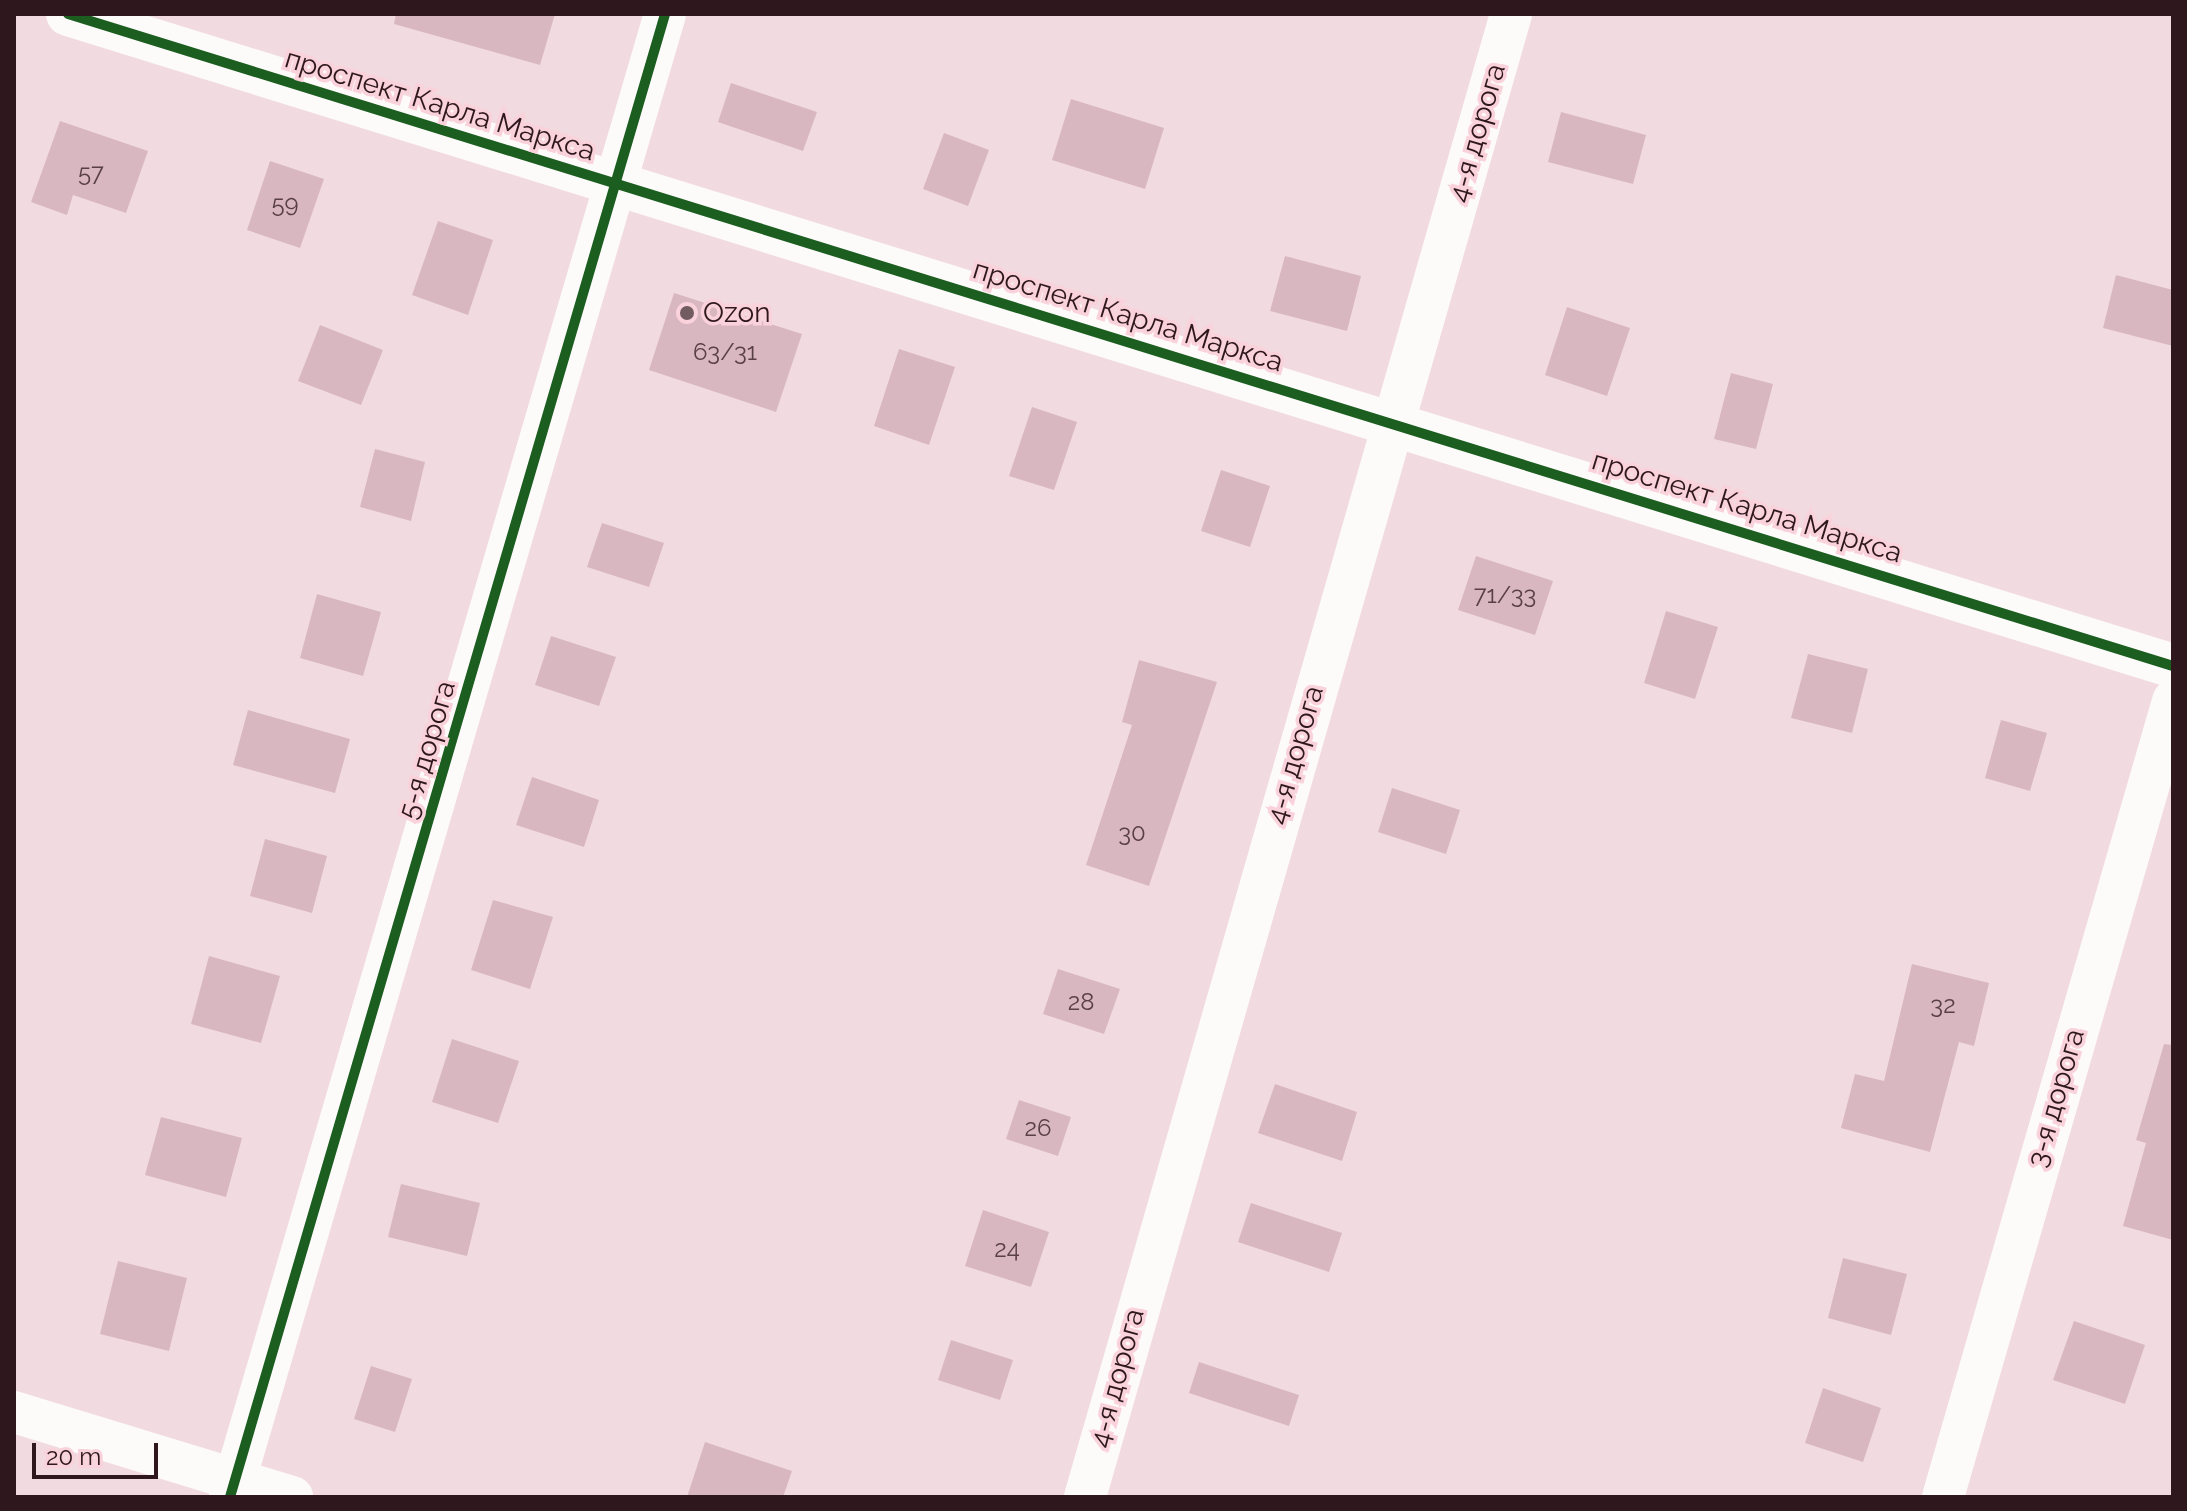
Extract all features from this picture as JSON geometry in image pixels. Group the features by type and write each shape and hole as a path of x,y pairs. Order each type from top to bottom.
{"street":[{"name":"проспект Карла Маркса","path":"68,14 617,186 1392,421 2173,666"},
{"name":"5-я дорога","path":"232,1488 617,186 665,14"},
{"name":"4-я дорога","path":"1085,1497 1511,14"},
{"name":"3-я дорога","path":"1943,1497 2173,701"},
{"path":"14,1412 232,1488 292,1497"}],"building":[{"path":"396,14 555,14 540,65 394,24"},
{"path":"731,83 817,112 803,151 718,122"},
{"path":"1071,99 1164,128 1145,189 1052,160"},
{"path":"1561,112 1646,135 1633,184 1548,162"},
{"path":"60,121 148,151 126,213 73,195 67,215 31,202"},
{"path":"944,133 989,150 968,206 923,189"},
{"path":"270,161 324,179 300,248 247,230"},
{"path":"438,221 493,240 468,315 412,295"},
{"path":"1285,256 1361,276 1347,331 1270,311"},
{"path":"2116,275 2173,290 2173,346 2103,328"},
{"path":"674,293 802,334 776,412 649,370"},
{"path":"1567,307 1630,328 1607,396 1545,375"},
{"path":"320,325 383,350 361,405 298,381"},
{"path":"899,349 955,367 929,445 874,426"},
{"path":"1731,373 1773,384 1756,449 1714,439"},
{"path":"1032,407 1077,422 1054,490 1009,476"},
{"path":"375,449 425,462 411,521 360,507"},
{"path":"1221,470 1270,486 1250,547 1201,531"},
{"path":"602,523 664,543 649,587 587,567"},
{"path":"1476,556 1553,581 1535,635 1458,610"},
{"path":"317,594 381,612 363,676 300,658"},
{"path":"1666,611 1718,627 1695,699 1644,683"},
{"path":"551,636 616,657 599,706 535,685"},
{"path":"1808,654 1868,669 1852,733 1791,718"},
{"path":"1139,660 1217,682 1149,886 1086,865 1132,725 1122,722"},
{"path":"248,710 350,739 335,793 233,765"},
{"path":"2001,720 2047,733 2030,791 1985,778"},
{"path":"532,777 599,800 584,847 516,825"},
{"path":"1392,788 1460,810 1446,854 1378,832"},
{"path":"265,839 327,856 312,913 250,896"},
{"path":"493,900 553,917 530,989 471,970"},
{"path":"209,956 280,976 261,1043 191,1024"},
{"path":"1912,964 1989,983 1974,1046 1959,1042 1930,1152 1841,1128 1855,1074 1884,1081"},
{"path":"1058,969 1120,989 1104,1034 1043,1014"},
{"path":"452,1039 519,1061 498,1123 432,1102"},
{"path":"2164,1044 2173,1045 2173,1240 2123,1226 2146,1143 2136,1140"},
{"path":"1275,1084 1357,1112 1342,1161 1258,1133"},
{"path":"1019,1100 1071,1117 1058,1156 1006,1139"},
{"path":"161,1117 242,1138 226,1197 145,1175"},
{"path":"401,1184 480,1203 467,1256 388,1237"},
{"path":"1251,1203 1342,1233 1329,1272 1238,1242"},
{"path":"983,1210 1049,1232 1031,1287 965,1266"},
{"path":"1843,1258 1907,1274 1891,1335 1828,1318"},
{"path":"118,1261 187,1278 169,1351 100,1334"},
{"path":"2074,1321 2145,1345 2125,1404 2053,1380"},
{"path":"951,1340 1013,1360 1000,1400 938,1380"},
{"path":"1199,1362 1299,1395 1289,1426 1189,1393"},
{"path":"371,1366 412,1379 395,1432 354,1419"},
{"path":"1823,1388 1881,1408 1863,1462 1805,1443"},
{"path":"705,1442 792,1471 783,1497 687,1497"}],"cycle path":[{"path":"68,14 2173,666"},
{"path":"230,1497 665,14"}],"place":[{"name":"Ozon","path":"687,313"}]}
